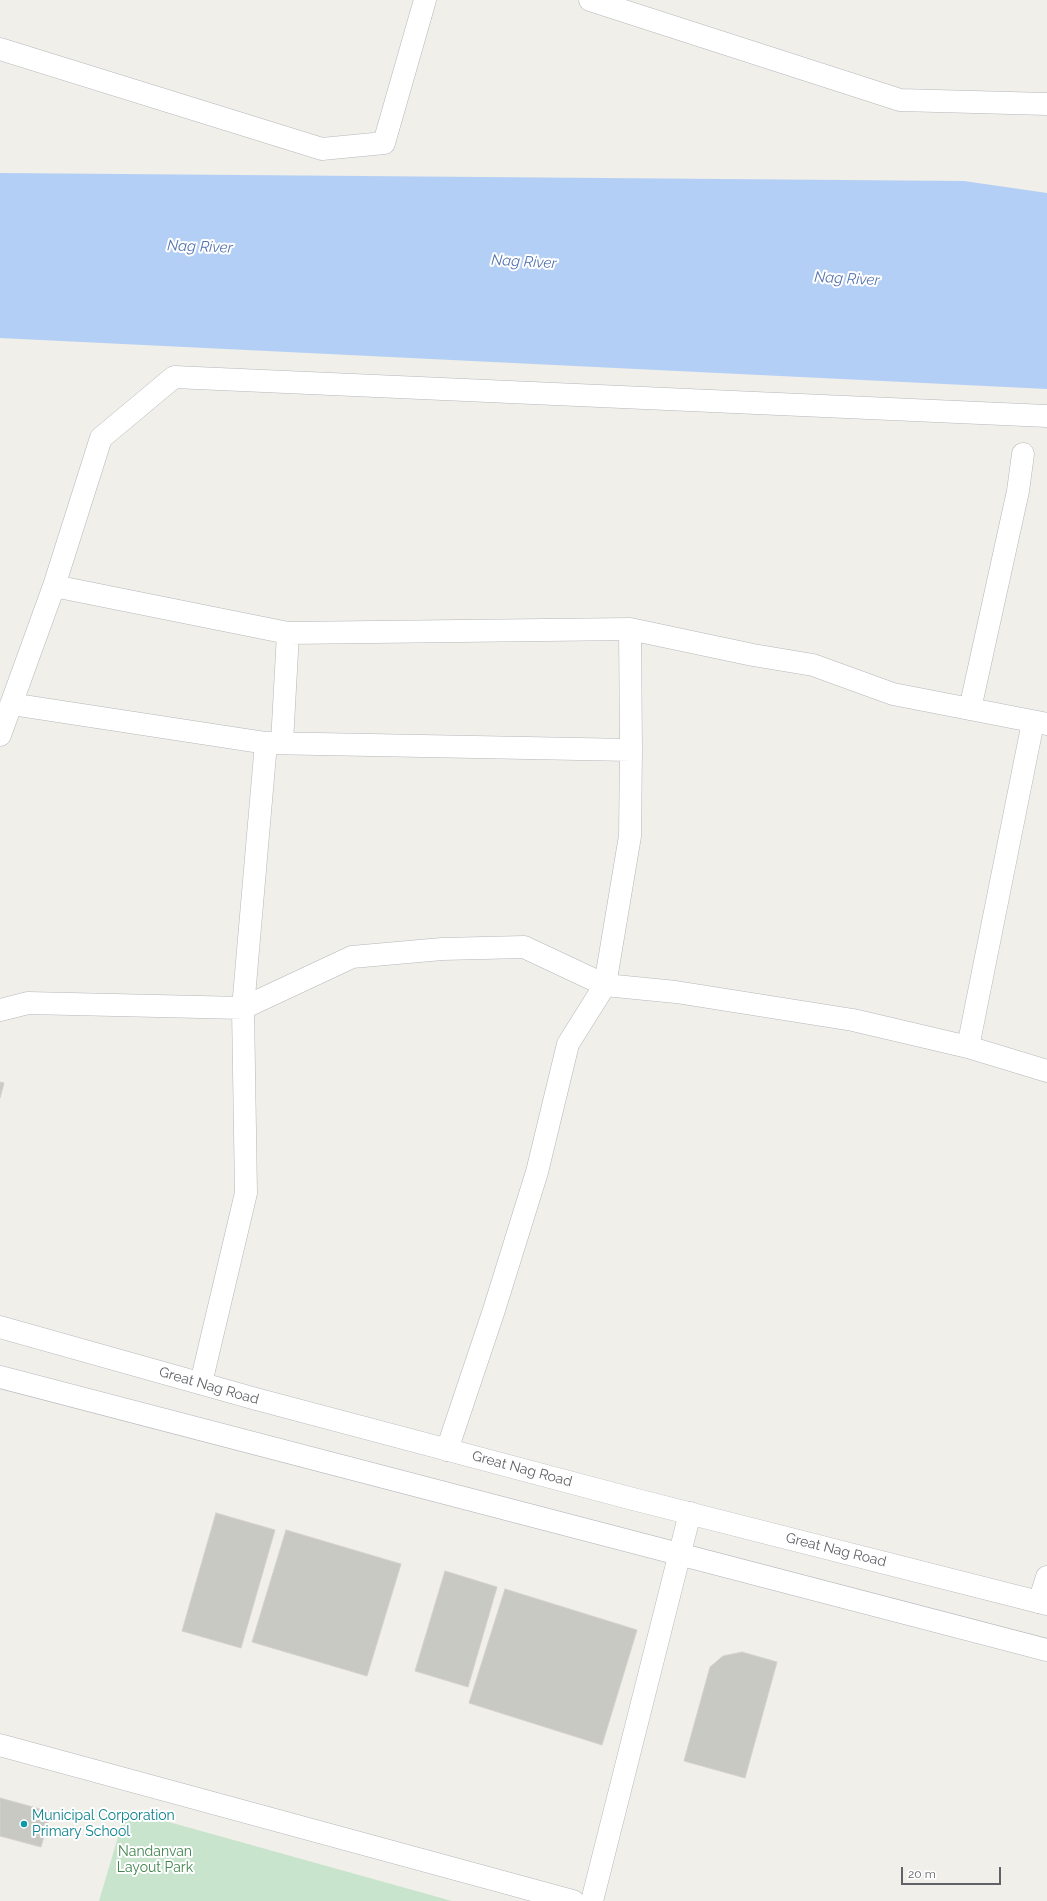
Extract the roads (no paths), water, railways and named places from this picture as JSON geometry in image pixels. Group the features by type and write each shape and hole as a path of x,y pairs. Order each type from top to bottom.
{"street":[{"path":"0,49 322,149 384,143 425,0"},
{"path":"590,0 900,100 1047,104"},
{"path":"0,735 54,586 101,438 174,377 1047,416"},
{"path":"970,709 1018,491 1023,454"},
{"path":"54,586 288,633 630,630 753,655 813,665 893,694 1040,723 968,1047"},
{"path":"447,1450 494,1310 537,1172 568,1044 605,985 630,836 630,630"},
{"path":"201,1384 246,1193 243,1008 288,633"},
{"path":"11,704 274,743 631,750"},
{"path":"0,1010 28,1003 243,1008 352,957 442,949 524,947 605,985 676,992 853,1020 968,1047 1047,1071"},
{"name":"Great Nag Road","path":"0,1327 201,1384 447,1450 1043,1603"},
{"path":"0,1377 1047,1650"},
{"path":"592,1901 690,1513"},
{"path":"1043,1603 1047,1577"},
{"path":"0,1745 574,1901"}],"water":[{"name":"Nag River","path":"0,173 964,181 1047,193 1047,389 0,338"}],"place":[{"name":"Municipal Corporation Primary School","path":"24,1824"}],"park label":[{"name":"Nandanvan Layout Park","path":"155,1860"}]}
